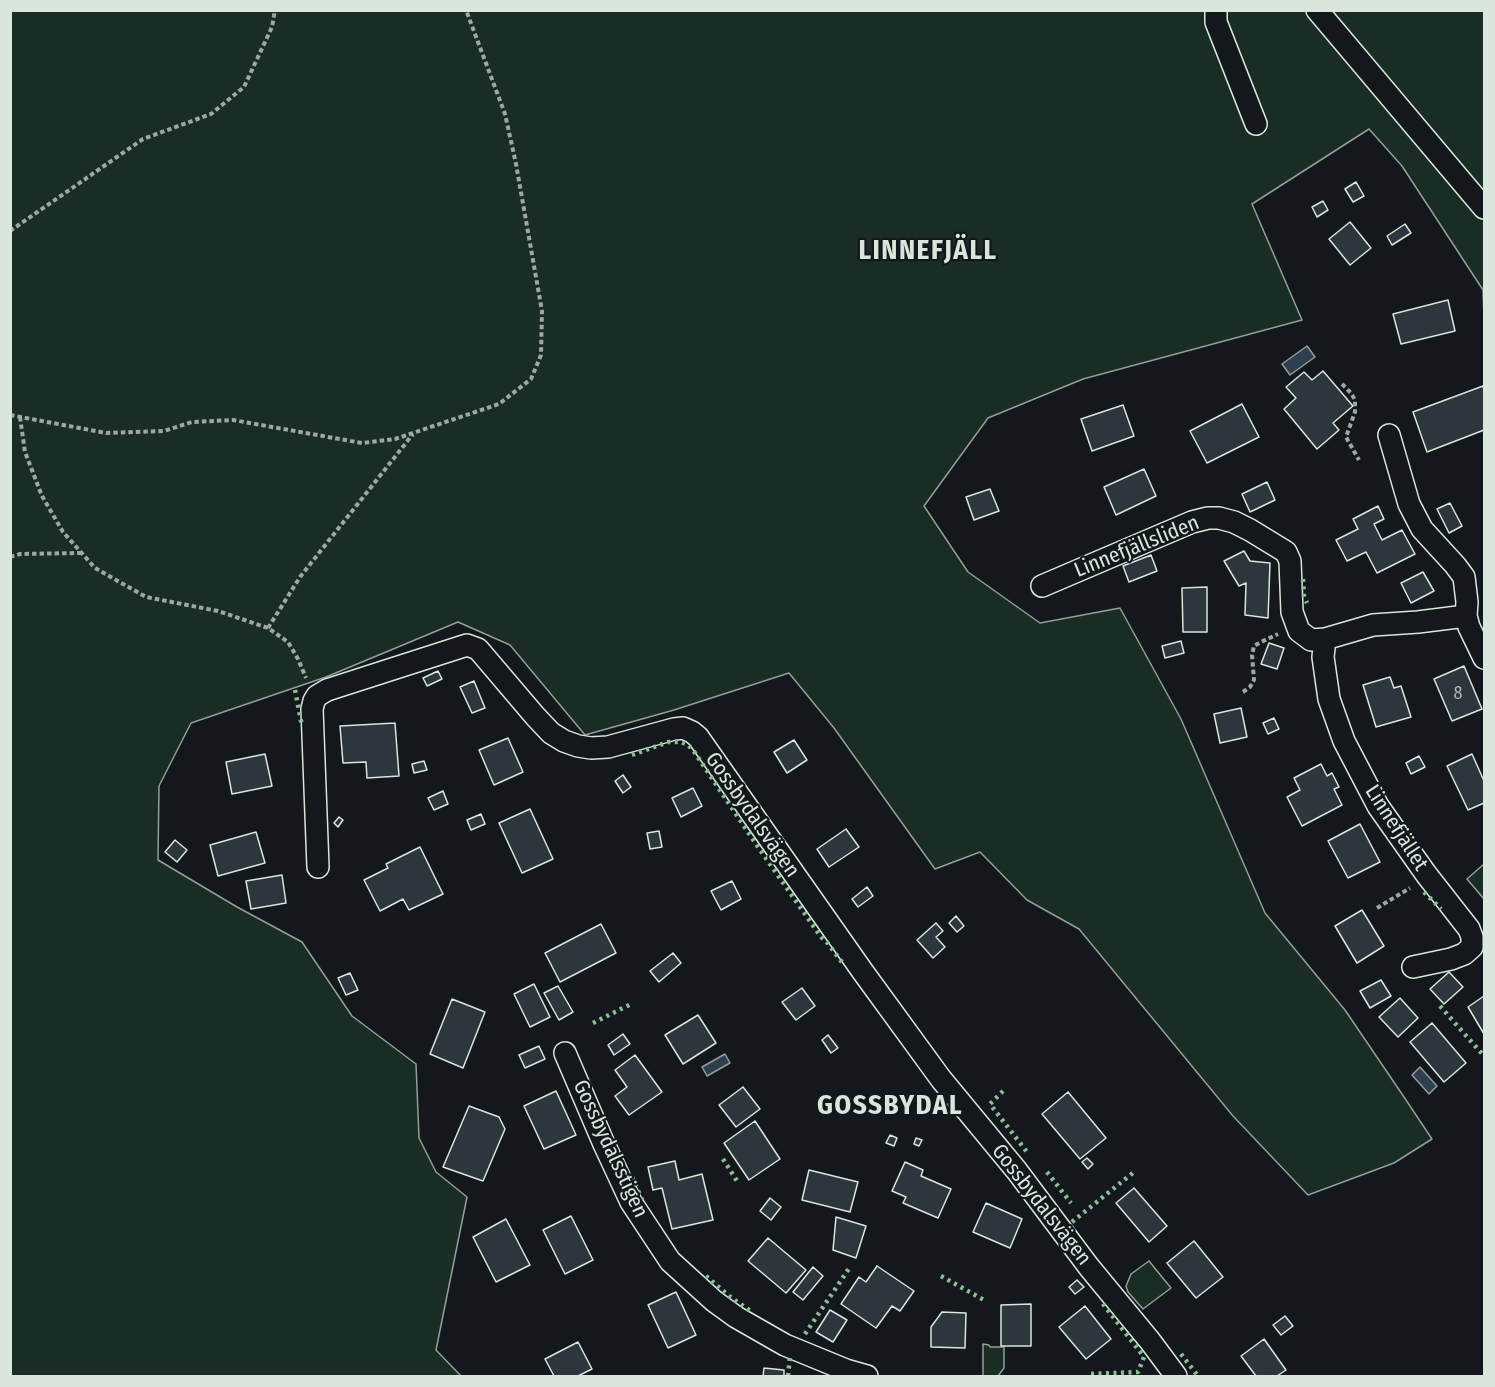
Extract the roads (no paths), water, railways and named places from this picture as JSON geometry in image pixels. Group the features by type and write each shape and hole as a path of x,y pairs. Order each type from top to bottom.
{"street":[{"path":"1216,10 1216,22 1256,124"},
{"path":"1317,10 1485,208"},
{"path":"1389,435 1408,504 1422,529 1464,577 1466,616 1485,658"},
{"name":"Linnefjällsliden","path":"1042,586 1192,522 1219,518 1250,530 1286,552 1290,561 1292,612 1299,631 1311,640 1324,639"},
{"path":"1324,639 1373,625 1466,616"},
{"name":"Linnefjället","path":"1324,639 1323,657 1330,702 1344,741 1378,806 1426,874 1469,929 1472,937 1472,947 1464,954 1413,967"},
{"name":"Gossbydalsvägen","path":"318,867 312,709 317,696 327,690 467,645 478,649 535,716 551,733 564,741 591,748 608,747 674,729 684,728 692,732 698,737 862,972 941,1079 1017,1171 1176,1377"},
{"name":"Gossbydalsstigen","path":"565,1053 631,1202 670,1261 714,1301 736,1317 785,1345 867,1377"}],"water":[{"path":"1307,346 1315,357 1290,375 1282,364"},
{"path":"725,1054 730,1063 707,1076 702,1067"},
{"path":"1420,1067 1437,1086 1429,1094 1412,1075"}],"district":[{"name":"LINNEFJÄLL","path":"928,251"},
{"name":"GOSSBYDAL","path":"890,1106"}]}
